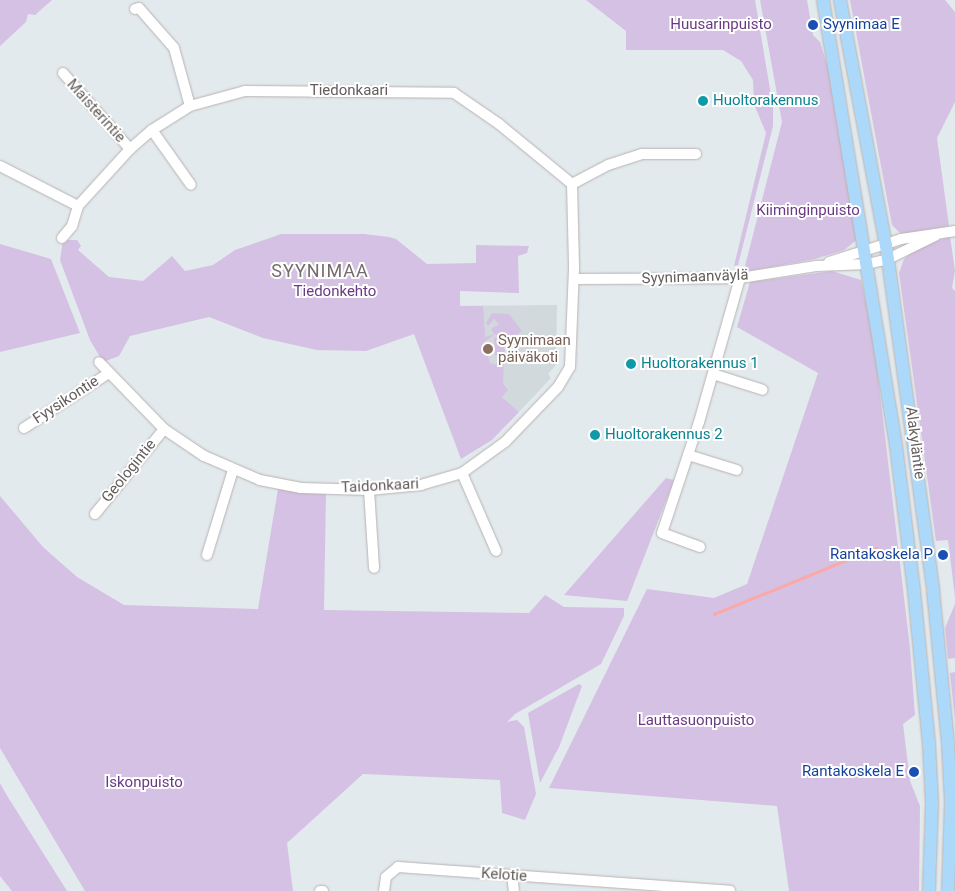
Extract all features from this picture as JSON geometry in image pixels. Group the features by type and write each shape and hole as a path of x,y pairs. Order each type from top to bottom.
{"main road":[{"name":"Alakyläntie","path":"823,0 896,446 923,675 932,802 929,891"},
{"name":"Alakyläntie","path":"840,0 886,245 915,444 942,675 951,802 948,891"}],"street":[{"path":"135,10 139,8 174,48 190,106"},
{"name":"Maisterintie","path":"63,74 130,149"},
{"name":"Tiedonkaari","path":"62,238 72,226 78,206 130,149 152,130 190,106 246,91 454,93 499,124 572,184"},
{"path":"152,130 191,185"},
{"path":"574,279 572,184 608,166 642,154 696,154"},
{"path":"0,166 78,206"},
{"path":"935,236 955,231"},
{"name":"Syynimaanväylä","path":"816,266 901,240 935,236"},
{"name":"Syynimaanväylä","path":"574,279 740,278 816,266 867,264 888,259 935,236"},
{"path":"700,547 662,533 713,374 740,278"},
{"name":"Taidonkaari","path":"99,362 109,373 116,376 125,391 164,429 233,470 260,480 301,488 369,490 421,485 462,473 505,442 566,374 574,350 574,279"},
{"name":"Fyysikontie","path":"24,428 109,373"},
{"path":"713,374 763,390"},
{"name":"Geologintie","path":"95,514 164,429"},
{"path":"688,455 737,470"},
{"path":"207,555 233,470"},
{"path":"462,473 496,552"},
{"path":"369,490 374,568"},
{"name":"Kelotie","path":"384,891 386,877 398,867 512,875 642,888 730,891"},
{"path":"512,875 514,891"}],"shaded area":[{"name":"Syynimaan päiväkoti","path":"557,305 556,365 548,374 551,378 519,412 502,397 432,306"}],"green space":[{"path":"0,0 52,0 35,15 28,14 26,22 0,46"},
{"name":"Huusarinpuisto","path":"586,0 755,0 773,107 773,126 738,265 734,266 766,133 754,104 753,80 741,61 723,50 626,50 626,31"},
{"name":"Kiiminginpuisto","path":"760,0 807,0 813,35 820,42 829,71 858,239 844,250 815,259 749,271 745,266 782,122"},
{"path":"850,0 945,0 955,12 955,102 937,138 949,226 911,234 900,233 892,225"},
{"name":"Tiedonkehto","path":"281,234 364,234 389,237 396,239 427,264 476,263 476,245 529,246 527,253 518,256 519,293 460,291 460,306 483,306 485,337 494,334 491,329 499,324 494,319 488,326 486,323 492,313 509,314 522,331 513,337 495,334 484,342 490,363 496,365 498,360 504,360 503,384 508,390 502,397 519,412 492,440 461,459 414,334 366,351 317,350 263,338 209,317 130,336 119,356 103,362 90,340 60,260 63,240 77,240 81,246 78,250 109,277 143,281 172,256 185,271 213,265 235,250"},
{"path":"950,236 955,271 952,288 955,291 955,597 948,540 936,541 899,273 904,259 916,249"},
{"path":"0,244 51,259 80,333 0,352"},
{"name":"Lauttasuonpuisto","path":"832,271 861,280 873,334 910,648 915,715 903,724 910,781 920,806 919,891 789,891 777,806 549,788 647,589 714,598 747,584 818,373 737,327 750,282"},
{"path":"494,338 503,338 505,355 495,355"},
{"path":"666,478 674,480 627,601 564,595"},
{"name":"Iskonpuisto","path":"278,489 326,492 324,610 529,613 545,595 564,607 624,608 624,616 601,664 515,714 507,722 517,720 524,727 536,794 525,820 502,813 500,780 363,774 287,843 293,891 85,891 0,748 0,496 43,547 77,577 124,605 258,609"},
{"path":"955,604 955,658 948,659 945,628"},
{"path":"955,672 955,721 950,673"},
{"path":"579,684 582,686 559,747 540,783 528,713"},
{"path":"0,783 67,891 12,891 0,876"}],"waterway":[{"path":"714,614 876,548"}],"place":[{"name":"Syynimaa E","path":"813,25"},
{"name":"Huoltorakennus","path":"703,101"},
{"name":"Syynimaan päiväkoti","path":"488,349"},
{"name":"Huoltorakennus 1","path":"631,364"},
{"name":"Huoltorakennus 2","path":"595,435"},
{"name":"Rantakoskela P","path":"943,555"},
{"name":"Rantakoskela E","path":"914,772"}],"district":[{"name":"SYYNIMAA","path":"320,271"}]}
